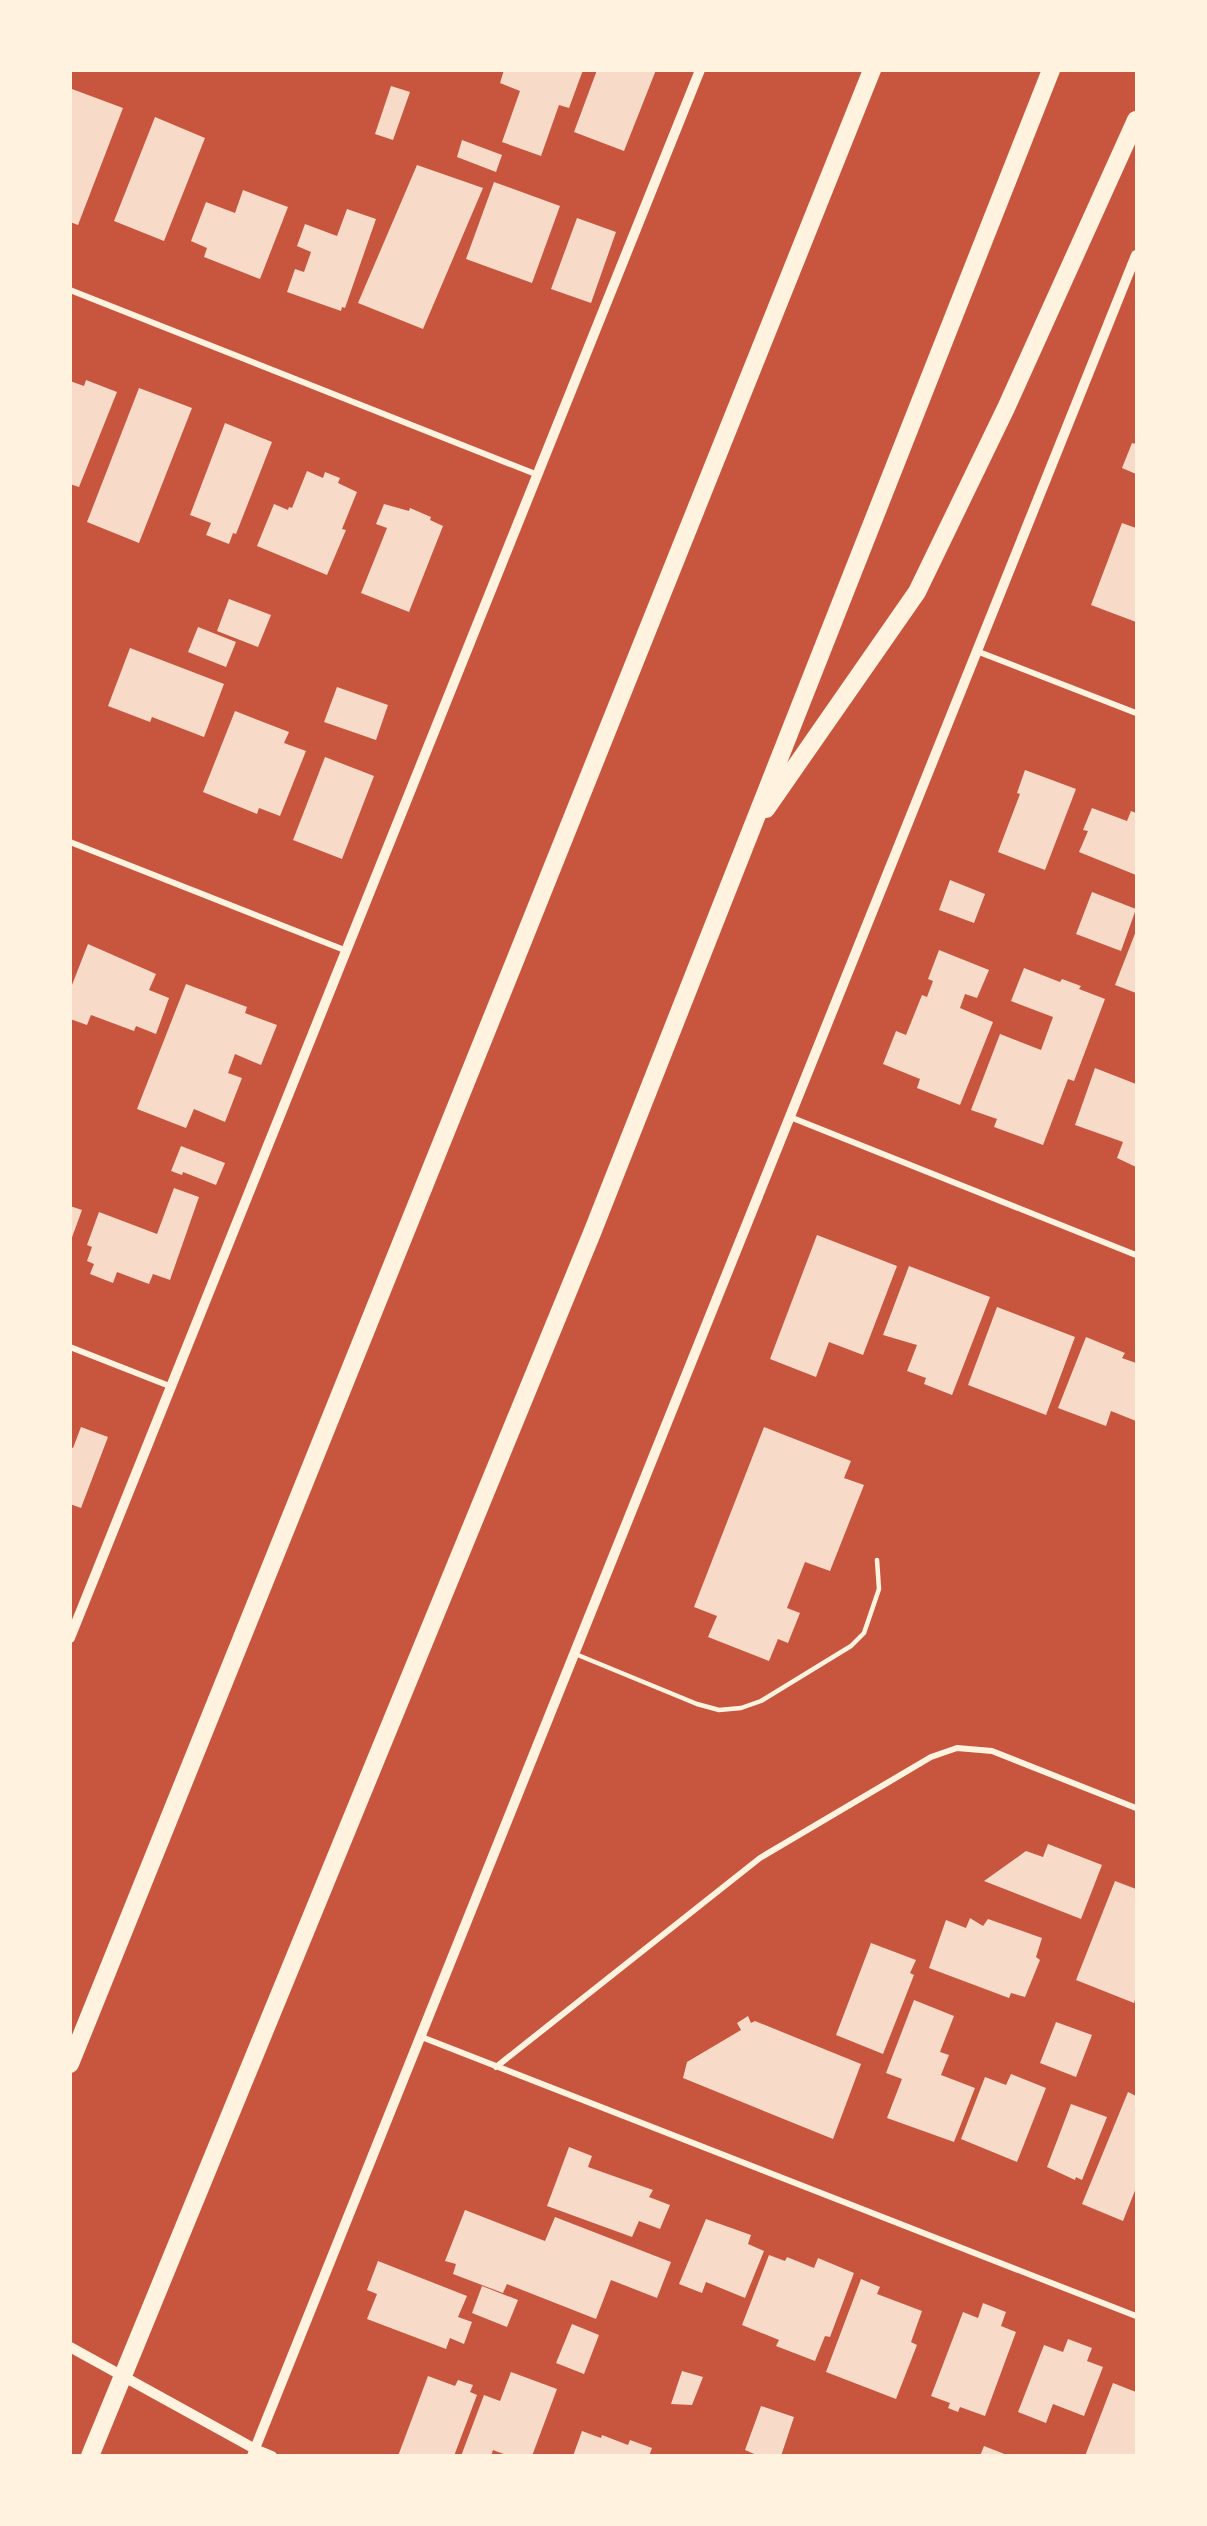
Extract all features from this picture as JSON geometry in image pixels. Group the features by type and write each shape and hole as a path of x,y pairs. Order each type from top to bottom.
{"highway":[{"path":"70,2064 400,1252 501,993 872,70"},
{"path":"90,2456 592,1233 1051,70"},
{"path":"748,835 917,592 1006,408 1137,120"}],"street":[{"path":"70,1638 700,70"},
{"path":"253,2452 417,2036 979,652 1137,255"},
{"path":"70,290 538,475"},
{"path":"979,652 1137,713"},
{"path":"70,842 347,951"},
{"path":"790,1117 1137,1255"},
{"path":"70,1347 172,1387"},
{"path":"496,2067 760,1858 930,1757 957,1748 992,1751 1137,1808"},
{"path":"417,2036 1137,2316"},
{"path":"70,2347 253,2452 272,2456"}],"lane":[{"path":"573,1653 697,1704 719,1710 741,1708 762,1701 851,1646 864,1632 879,1589 877,1560"}],"building":[{"path":"504,70 583,70 569,108 559,105 541,156 502,142 520,91 500,83"},
{"path":"597,70 656,70 624,151 574,132"},
{"path":"391,86 410,92 393,140 375,134"},
{"path":"72,89 123,108 78,225 70,222"},
{"path":"155,117 205,138 164,241 114,221"},
{"path":"462,140 502,155 496,172 457,157"},
{"path":"417,165 483,188 423,329 358,303"},
{"path":"494,182 560,206 532,283 466,259"},
{"path":"243,190 288,207 260,279 204,257 207,248 191,241 206,202 235,213"},
{"path":"347,209 376,219 345,308 342,307 341,311 287,292 295,269 304,272 311,252 297,246 305,224 337,236"},
{"path":"577,218 616,232 591,303 551,289"},
{"path":"86,380 117,392 79,487 70,484 70,381 84,386"},
{"path":"139,388 192,408 139,543 87,522"},
{"path":"225,423 272,442 236,534 233,533 229,544 206,535 211,523 190,515"},
{"path":"1132,443 1136,444 1136,474 1122,468"},
{"path":"307,471 323,478 325,472 340,478 338,483 357,492 342,529 346,530 327,575 257,546 274,504 288,510 289,507 292,508"},
{"path":"384,504 409,511 410,508 431,517 430,520 443,526 409,612 361,593 387,528 376,524"},
{"path":"1122,523 1136,528 1136,622 1091,605"},
{"path":"229,599 271,615 258,647 217,631"},
{"path":"198,627 236,642 226,667 188,652"},
{"path":"130,648 224,684 204,737 152,717 150,722 108,706"},
{"path":"337,687 388,705 376,740 324,722"},
{"path":"235,711 289,732 284,743 306,751 280,816 259,808 257,814 203,792"},
{"path":"325,757 374,776 342,859 293,840"},
{"path":"1025,770 1076,789 1045,870 998,852 1020,794 1017,793"},
{"path":"1092,808 1127,821 1131,811 1136,813 1136,875 1079,852 1088,831 1083,830"},
{"path":"950,880 985,894 974,923 939,910"},
{"path":"1092,892 1136,909 1121,951 1076,934"},
{"path":"1136,931 1136,993 1115,985"},
{"path":"88,944 156,974 149,990 169,998 156,1034 136,1026 134,1031 91,1015 87,1025 70,1019 70,990"},
{"path":"939,950 989,970 977,998 965,994 960,1008 993,1022 960,1105 917,1088 920,1079 883,1064 896,1031 906,1035 922,995 927,997 933,981 928,979"},
{"path":"1024,968 1060,982 1062,979 1081,986 1079,989 1105,999 1074,1081 1068,1079 1043,1145 994,1127 997,1119 971,1110 1000,1034 1041,1050 1053,1017 1011,1001"},
{"path":"186,984 247,1007 245,1013 277,1025 261,1065 235,1054 228,1073 242,1078 225,1122 194,1109 186,1128 137,1109"},
{"path":"1095,1068 1136,1084 1136,1167 1117,1158 1123,1142 1075,1125"},
{"path":"181,1146 225,1163 216,1185 183,1172 182,1175 171,1171"},
{"path":"174,1188 199,1197 170,1280 153,1274 149,1284 117,1272 113,1283 90,1274 94,1264 87,1261 92,1247 87,1245 99,1212 157,1234"},
{"path":"70,1206 82,1210 71,1240 70,1240"},
{"path":"817,1235 897,1266 863,1355 829,1342 816,1377 770,1359"},
{"path":"909,1266 990,1297 952,1395 924,1384 926,1378 907,1371 917,1345 883,1335"},
{"path":"997,1307 1075,1337 1046,1415 968,1385"},
{"path":"1086,1337 1125,1353 1122,1358 1136,1363 1136,1421 1111,1411 1106,1426 1058,1408"},
{"path":"81,1427 108,1437 81,1508 70,1504 70,1447 73,1448"},
{"path":"764,1427 851,1461 844,1478 864,1485 830,1571 805,1562 787,1608 800,1613 788,1643 778,1639 769,1661 708,1637 717,1616 694,1607"},
{"path":"1048,1844 1102,1865 1081,1919 984,1881 1026,1851 1043,1857"},
{"path":"1115,1881 1136,1889 1136,1996 1134,2003 1076,1980"},
{"path":"970,1918 983,1926 988,1919 1042,1938 1036,1957 1040,1960 1025,1997 1011,1993 1009,1998 929,1968 946,1920 966,1928"},
{"path":"871,1943 916,1960 910,1973 914,1975 883,2054 836,2035"},
{"path":"914,2000 954,2016 940,2052 949,2055 941,2075 975,2088 954,2142 887,2118 902,2079 886,2073"},
{"path":"748,2016 751,2023 755,2021 861,2064 833,2139 683,2078 687,2062 741,2030 737,2023"},
{"path":"1056,2022 1092,2035 1076,2077 1040,2063"},
{"path":"1011,2074 1046,2088 1017,2162 961,2139 985,2077 1006,2085"},
{"path":"1128,2092 1136,2096 1136,2188 1123,2221 1082,2204"},
{"path":"1071,2104 1107,2117 1082,2180 1076,2177 1075,2180 1047,2167"},
{"path":"569,2147 592,2156 588,2167 653,2190 649,2197 670,2205 660,2229 639,2221 632,2237 547,2206"},
{"path":"465,2210 545,2241 555,2217 671,2262 657,2298 611,2280 596,2319 507,2284 503,2293 453,2274 456,2264 445,2261"},
{"path":"706,2219 751,2235 748,2244 764,2251 745,2298 706,2282 702,2293 679,2284"},
{"path":"769,2255 785,2261 787,2257 814,2268 818,2258 854,2273 830,2337 825,2336 815,2361 776,2346 779,2340 742,2325"},
{"path":"378,2261 467,2296 458,2317 472,2322 464,2344 450,2338 446,2349 367,2319 377,2294 367,2290"},
{"path":"861,2279 880,2287 877,2294 922,2311 911,2342 917,2345 896,2399 826,2372"},
{"path":"482,2286 518,2300 507,2327 472,2313"},
{"path":"983,2303 1006,2312 1001,2326 1016,2332 985,2416 960,2407 958,2412 948,2408 950,2403 931,2396 963,2312 978,2318"},
{"path":"572,2324 599,2335 584,2374 556,2363"},
{"path":"1068,2339 1092,2348 1087,2361 1103,2367 1084,2416 1053,2404 1046,2423 1018,2412 1044,2345 1063,2352"},
{"path":"682,2371 703,2377 692,2405 671,2404"},
{"path":"511,2372 557,2389 532,2456 509,2456 493,2450 491,2456 461,2456 484,2395 500,2401"},
{"path":"428,2376 455,2386 458,2380 473,2385 470,2392 477,2395 454,2456 398,2456"},
{"path":"1113,2383 1136,2392 1136,2456 1085,2456"},
{"path":"761,2406 794,2417 781,2456 759,2456 745,2450"},
{"path":"582,2431 601,2438 602,2435 628,2445 630,2440 652,2448 649,2456 573,2456"},
{"path":"984,2446 1007,2455 1007,2456 980,2456"}]}
